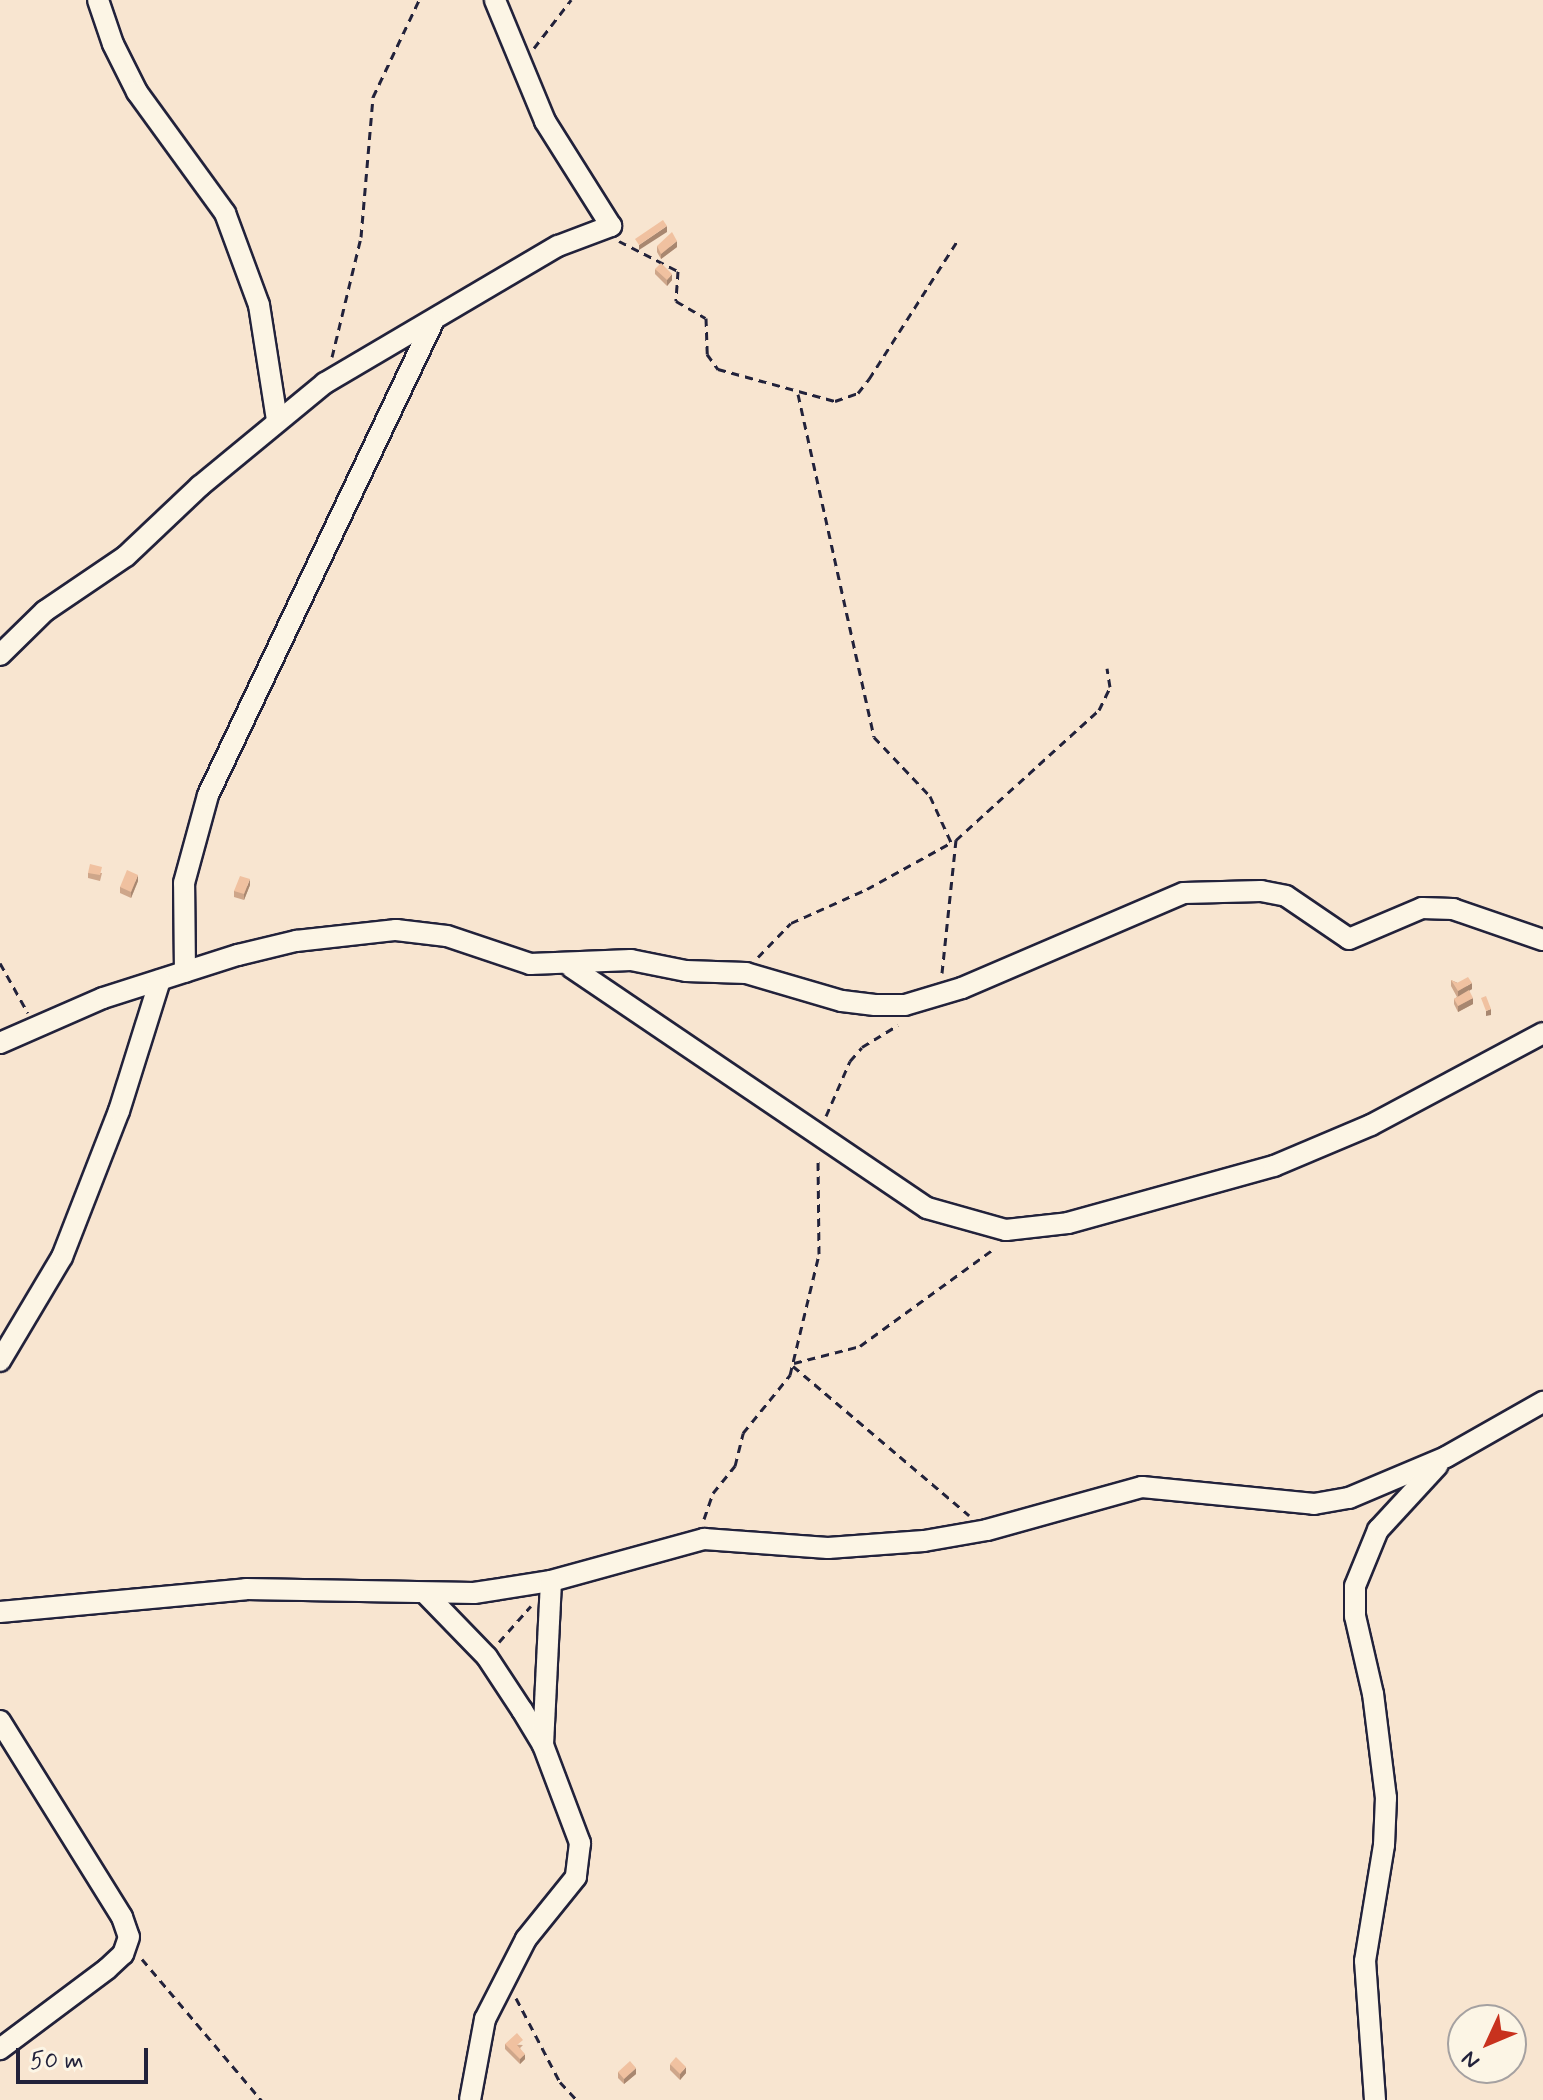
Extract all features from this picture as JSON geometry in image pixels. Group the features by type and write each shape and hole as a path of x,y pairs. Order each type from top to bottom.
{"street":[{"path":"98,0 137,92 225,213 259,305 277,420"},
{"path":"0,655 45,611 126,556 277,420 325,383 558,246 607,230 612,222 545,121 524,61 495,0"},
{"path":"185,972 184,883 208,795 433,322"},
{"path":"0,1043 185,972 296,941 396,930 447,936 513,961 571,967 631,960 686,971 746,973 842,1001 905,1005 932,999 1184,893 1261,891 1286,896 1349,939 1422,908 1453,909 1543,940"},
{"path":"571,967 927,1208 982,1225 1032,1230 1274,1166 1371,1125 1543,1033"},
{"path":"0,1361 62,1257 119,1111 160,980"},
{"path":"0,1612 246,1589 474,1593 551,1586 704,1539 883,1547 987,1530 1142,1487 1314,1504 1349,1498 1446,1457 1543,1402"},
{"path":"1375,2100 1365,1961 1384,1845 1386,1798 1375,1709 1355,1616 1355,1586 1378,1530 1446,1457"},
{"path":"543,1745 551,1586"},
{"path":"425,1593 487,1657 543,1745 580,1843 576,1877 526,1939 477,2041 470,2100"},
{"path":"0,1721 122,1917 127,1946 107,1969 0,2049"}],"path":[{"path":"325,383 361,237 373,97 419,0"},
{"path":"524,61 571,0"},
{"path":"607,230 634,252 678,271 676,301 706,318 712,364 798,394 835,401 858,393 959,238"},
{"path":"798,394 874,737 930,796 954,841 941,976 932,999"},
{"path":"746,973 791,923 867,889 954,841 1099,710 1110,687 1107,668"},
{"path":"0,963 24,1000 33,1028"},
{"path":"704,1539 705,1510 735,1466 743,1433 793,1365 819,1254 821,1138 836,1085 862,1047 903,1022"},
{"path":"793,1365 854,1349 986,1252 1006,1249"},
{"path":"793,1365 987,1530"},
{"path":"487,1657 551,1586"},
{"path":"127,1946 227,2054 261,2100"},
{"path":"507,1976 560,2082 577,2100"}],"building":[{"path":"663,220 667,226 639,245 635,239"},
{"path":"672,232 677,241 661,254 657,246"},
{"path":"661,263 672,274 667,280 655,269"},
{"path":"90,864 102,867 100,875 88,873"},
{"path":"127,870 138,875 131,892 120,887"},
{"path":"240,876 250,879 244,894 234,891"},
{"path":"1468,977 1472,983 1458,991 1451,980 1457,983"},
{"path":"1469,990 1473,998 1458,1006 1454,999"},
{"path":"1486,996 1491,1009 1486,1011 1481,998"},
{"path":"517,2033 523,2040 517,2045 525,2054 520,2059 505,2044"},
{"path":"676,2057 686,2067 680,2074 670,2064"},
{"path":"630,2061 636,2068 624,2079 618,2072"}]}
